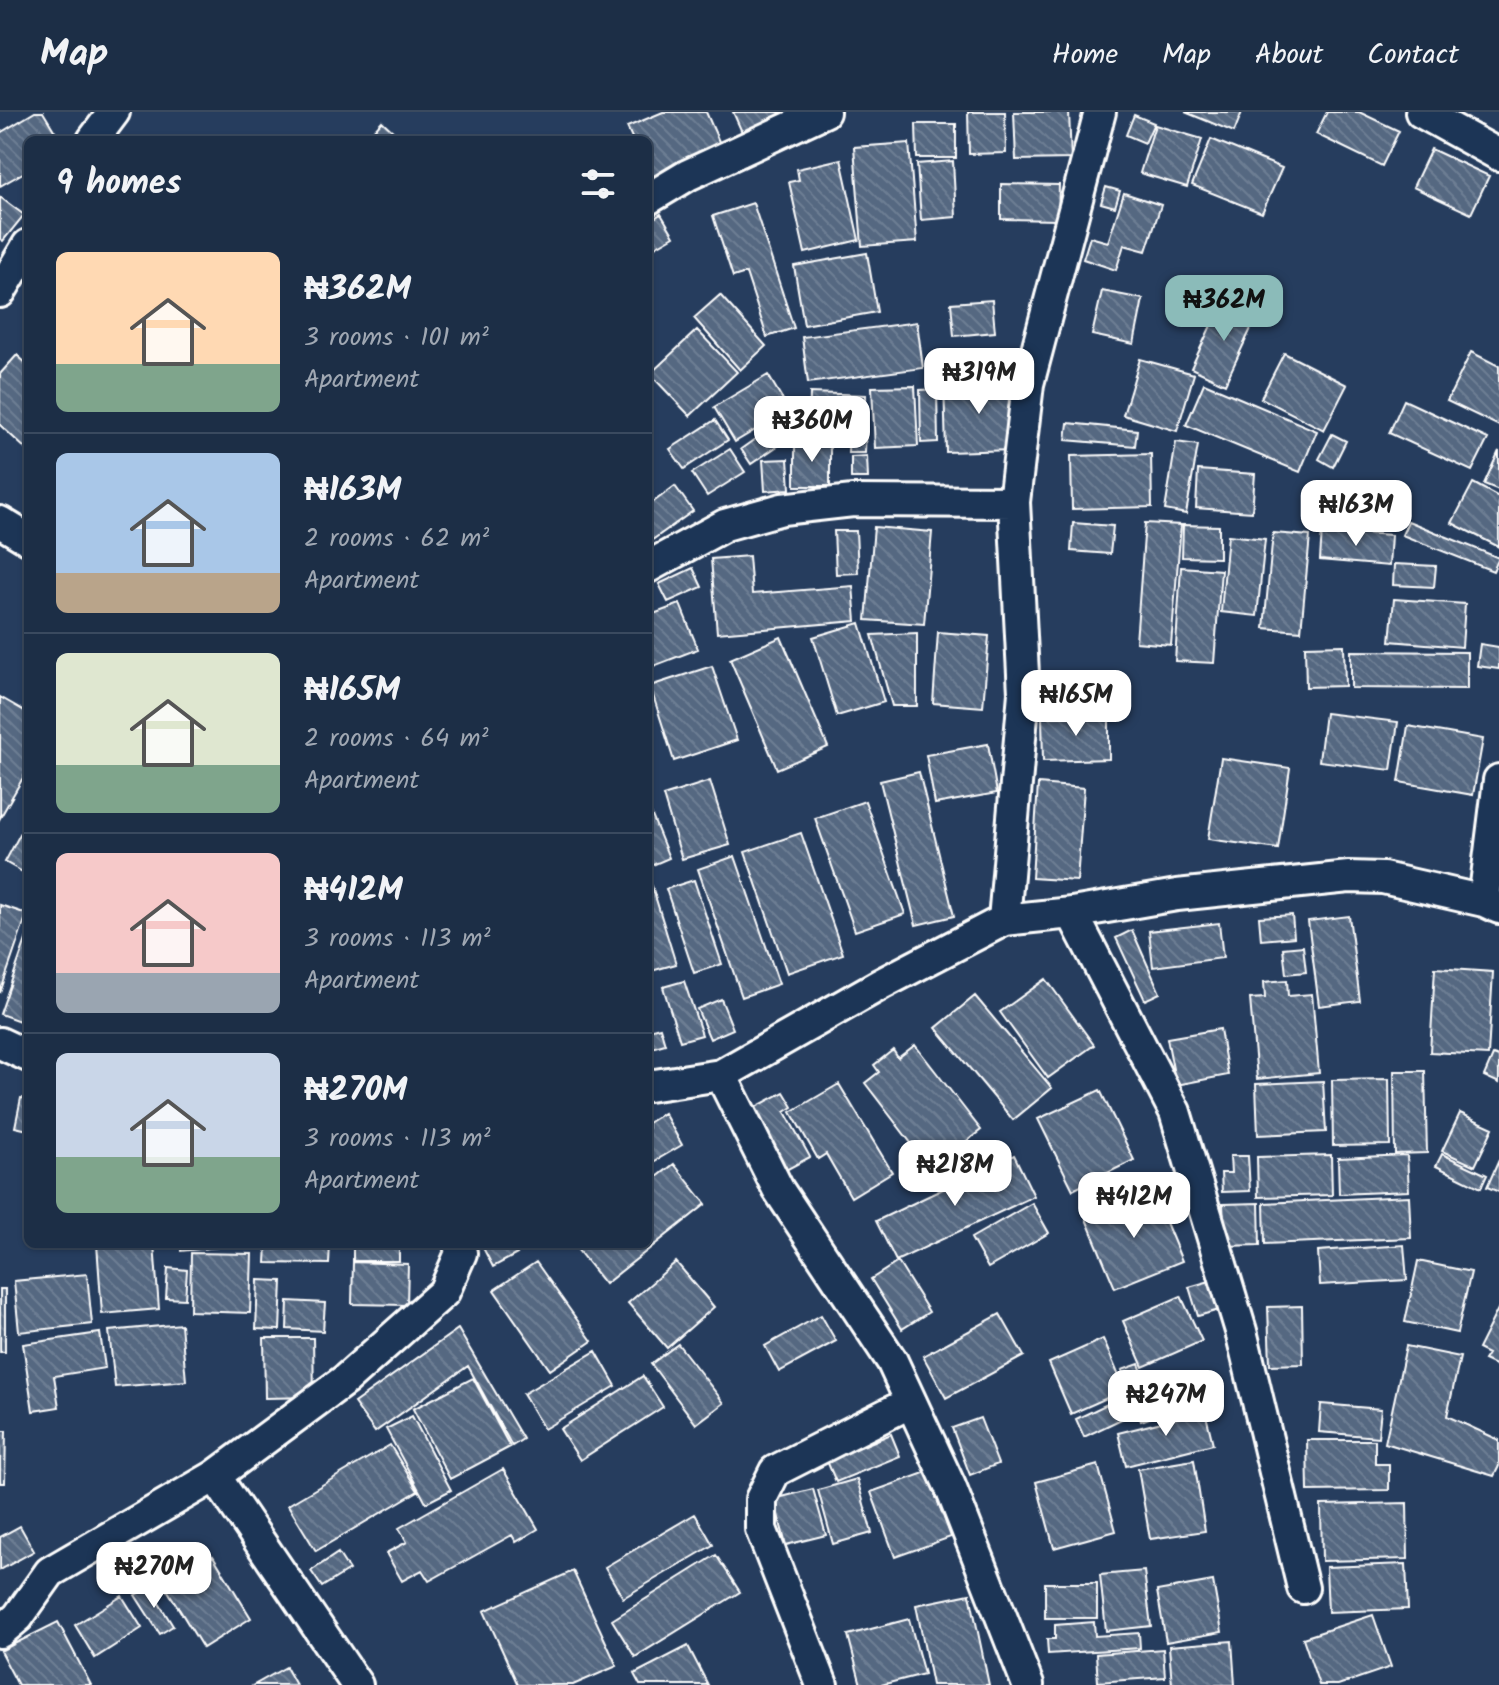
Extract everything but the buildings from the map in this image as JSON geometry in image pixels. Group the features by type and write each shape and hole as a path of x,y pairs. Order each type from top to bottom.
{"street":[{"path":"96,136 114,112"},
{"path":"652,197 688,175 824,112"},
{"path":"1004,920 1024,693 1014,502 1028,384 1100,112"},
{"path":"1421,112 1499,155"},
{"path":"0,292 24,252"},
{"path":"652,565 725,525 782,509 853,501 1014,502"},
{"path":"0,522 24,537"},
{"path":"652,1085 721,1075 881,984 1004,920 1072,913 1177,895 1349,877 1383,878 1492,904 1499,780"},
{"path":"1072,913 1175,1112 1241,1331 1303,1588"},
{"path":"0,1043 24,1054"},
{"path":"721,1075 778,1189 892,1361 950,1486 1028,1685"},
{"path":"0,1632 18,1617 50,1572 215,1476 345,1380 444,1292 461,1253 460,1248"},
{"path":"822,1685 761,1529 761,1499 775,1471 911,1402"},
{"path":"215,1476 357,1685"}]}
